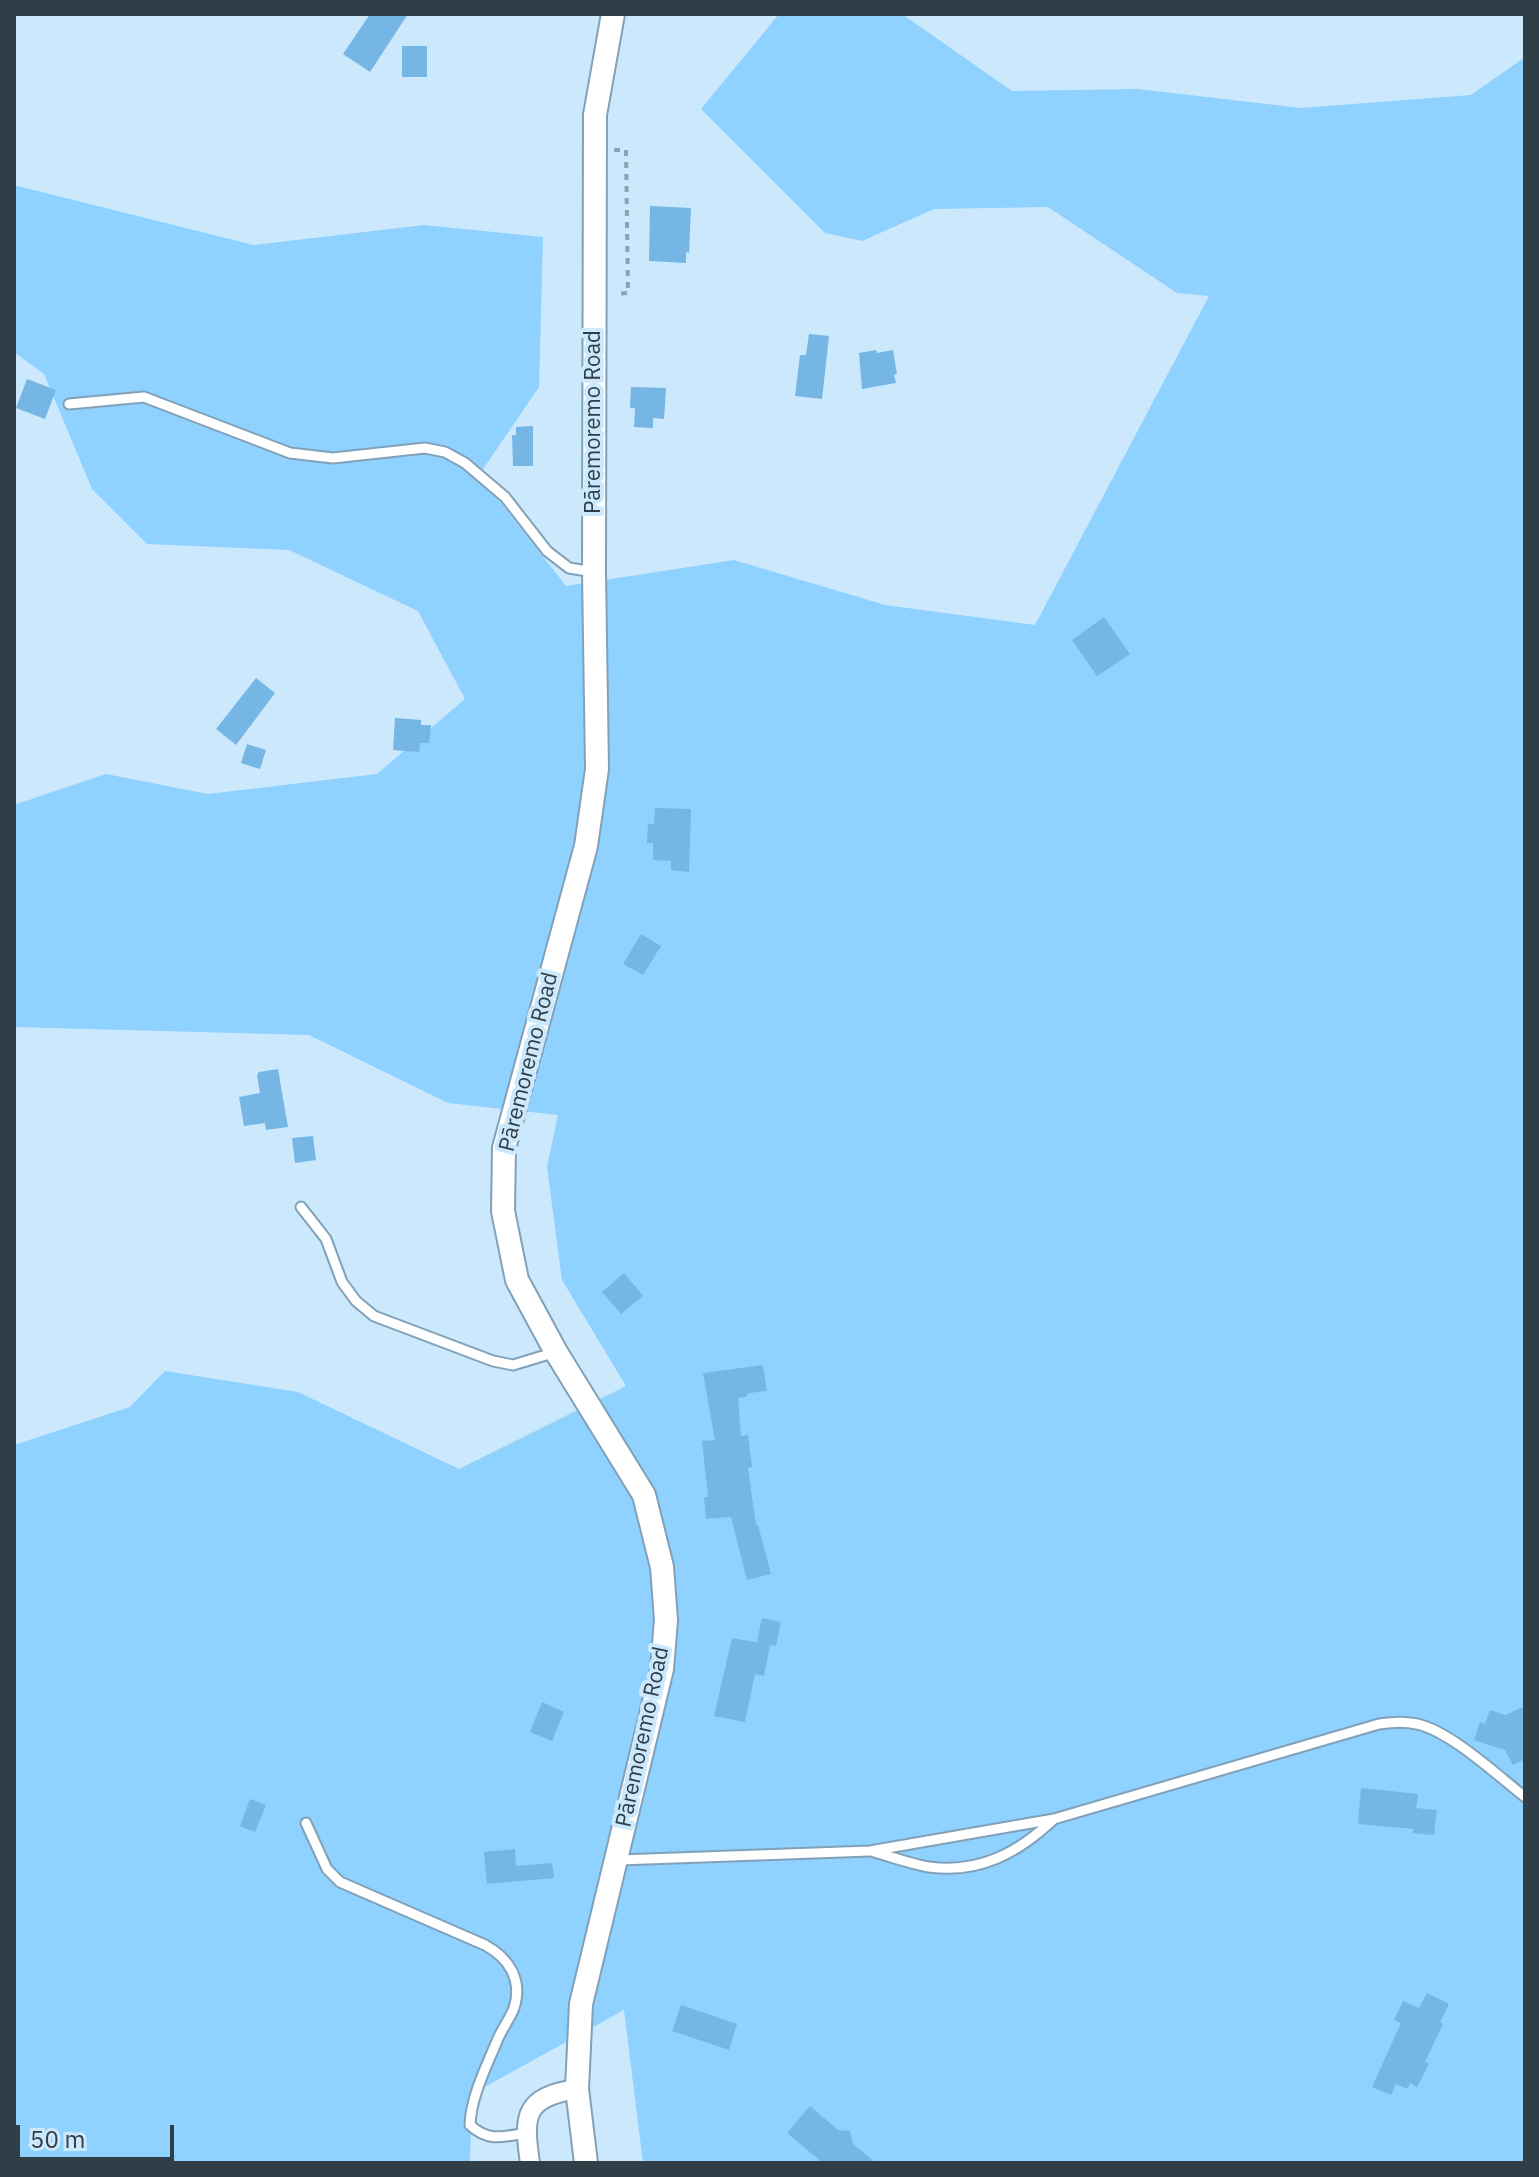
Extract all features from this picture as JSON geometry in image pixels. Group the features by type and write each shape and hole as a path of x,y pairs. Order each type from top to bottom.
{"street":[{"name":"Pāremoremo Road","path":"586,2163 577,2089 581,2004 662,1669 666,1620 662,1567 644,1495 556,1352 517,1280 503,1211 504,1148 586,846 597,769 595,115 613,14"},
{"path":"530,2163 526,2133 532,2108 548,2095 577,2089"}],"lane":[{"path":"69,404 144,397 290,453 333,458 425,448 445,452 465,463 505,497 547,551 569,568 594,572"},
{"path":"301,1207 326,1239 342,1282 356,1301 374,1316 493,1361 513,1365 556,1352"},
{"path":"615,1860 870,1851 1054,1819 1379,1724 1398,1722 1433,1730 1469,1753 1525,1797"},
{"path":"870,1851 930,1867 995,1862 1032,1840 1054,1819"},
{"path":"306,1823 327,1869 340,1882 485,1945 499,1953 510,1966 516,1980 514,2007 497,2039 471,2113 470,2125 481,2135 500,2137 526,2133"}],"path":[{"path":"595,150 626,150 628,293 595,295"}],"shaded area":[{"path":"779,14 902,14 1012,91 1138,89 1301,108 1471,95 1525,57 1525,2163 643,2163 624,2010 472,2094 470,2163 14,2163 14,1445 130,1407 165,1371 298,1392 459,1469 626,1386 562,1280 547,1167 558,1115 448,1103 309,1035 14,1027 14,805 106,774 208,794 377,774 465,699 418,611 289,550 147,544 92,489 44,374 14,352 14,185 254,245 424,225 543,237 539,387 479,475 566,586 734,560 885,605 1035,625 1209,296 1177,293 1048,207 934,209 862,241 825,233 701,109"}],"building":[{"path":"370,14 408,14 370,72 343,54"},
{"path":"402,46 427,46 427,77 402,77"},
{"path":"650,206 691,208 686,263 649,261"},
{"path":"809,334 829,336 822,399 795,396 800,355 806,355"},
{"path":"876,350 877,353 893,350 896,383 862,389 859,353"},
{"path":"27,379 56,390 45,419 16,408"},
{"path":"631,387 666,388 664,419 653,418 653,428 634,427 635,408 630,408"},
{"path":"533,426 533,466 513,466 512,435 516,435 516,427"},
{"path":"1104,617 1130,654 1097,676 1072,640"},
{"path":"256,678 275,693 236,745 216,729"},
{"path":"395,718 421,720 421,725 431,725 429,743 420,743 419,752 393,750"},
{"path":"247,744 266,750 260,769 241,763"},
{"path":"655,808 691,809 689,872 671,870 671,861 653,860 653,843 647,843 648,824 654,824"},
{"path":"641,934 661,946 643,975 623,964"},
{"path":"278,1069 288,1127 266,1130 265,1123 244,1126 239,1097 260,1093 259,1072"},
{"path":"313,1136 316,1160 295,1163 292,1138"},
{"path":"624,1273 643,1296 621,1314 602,1292"},
{"path":"763,1365 767,1391 738,1398 741,1436 748,1435 752,1467 748,1468 756,1525 771,1574 747,1580 731,1517 706,1519 704,1497 708,1497 702,1441 715,1440 703,1373"},
{"path":"762,1618 781,1622 776,1646 770,1645 764,1676 755,1674 745,1722 714,1716 732,1638 766,1644 757,1642"},
{"path":"542,1702 564,1712 552,1741 530,1732"},
{"path":"1525,1706 1525,1759 1513,1765 1505,1750 1474,1740 1480,1722 1485,1724 1490,1710 1506,1715"},
{"path":"1361,1788 1418,1794 1416,1808 1437,1810 1434,1835 1413,1833 1413,1829 1358,1824"},
{"path":"250,1799 266,1805 255,1832 240,1826"},
{"path":"515,1849 516,1866 552,1863 554,1878 487,1884 484,1852"},
{"path":"1427,1993 1449,2004 1425,2062 1429,2064 1417,2087 1410,2083 1407,2089 1396,2084 1391,2095 1372,2087 1401,2023 1394,2020 1403,2001 1419,2008"},
{"path":"681,2005 737,2024 729,2050 672,2031"},
{"path":"810,2106 838,2130 850,2131 853,2144 876,2163 823,2163 787,2133"}]}
